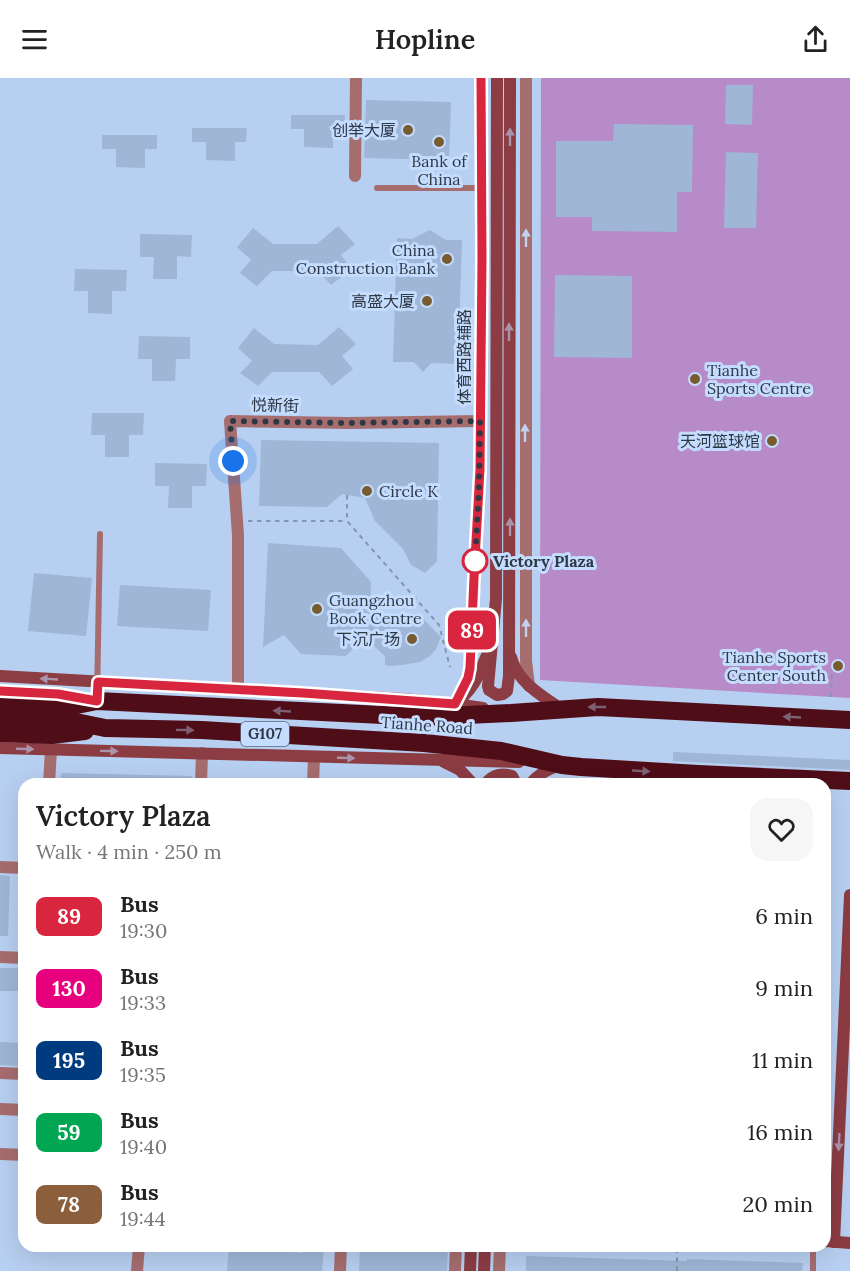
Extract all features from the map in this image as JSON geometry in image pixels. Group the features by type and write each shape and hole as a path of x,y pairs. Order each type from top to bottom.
{"highway":[{"path":"0,691 58,694 97,701"},
{"name":"Tianhe Road","path":"0,704 67,707 97,701 424,717 598,707 850,720"},
{"name":"Tianhe Road","path":"0,718 76,722 105,728 202,730 424,743 501,752 562,765 647,772 782,778"},
{"path":"0,733 51,743 105,728"},
{"name":"Tianhe Road","path":"831,780 850,781"}],"street":[{"path":"355,176 356,78"},
{"name":"体育西路辅路","path":"455,704 468,678 470,668 479,498 482,258 481,78"},
{"path":"497,78 496,589 488,686 489,690 497,695 507,691 509,649 510,78"},
{"path":"526,78 526,661 529,686"},
{"path":"482,258 497,258"},
{"name":"悦新街","path":"238,689 238,535 230,421 348,423 480,421"},
{"path":"424,717 455,704 465,696 476,681 493,640"},
{"path":"509,649 518,674 529,686 561,709"},
{"path":"0,676 455,704 511,713"},
{"path":"0,748 51,743 202,753 562,765"},
{"path":"49,778 51,743"},
{"path":"201,778 202,753"},
{"path":"313,778 314,757"},
{"path":"440,761 460,770 467,778"},
{"path":"535,778 544,771 562,765"},
{"path":"543,778 550,771 562,765"},
{"path":"493,778 496,775 508,774 513,778"},
{"path":"0,867 18,868"},
{"path":"831,1230 847,1037 850,895"},
{"path":"0,957 18,958"},
{"path":"0,1073 18,1074"},
{"path":"1,1109 18,1110"},
{"path":"1,1154 18,1155"},
{"path":"831,1242 850,1243"},
{"path":"137,1271 139,1252"},
{"path":"340,1271 341,1252"},
{"path":"455,1271 456,1252"},
{"path":"470,1271 471,1252"},
{"path":"484,1271 485,1252"},
{"path":"499,1271 500,1252"}],"lane":[{"path":"377,188 481,188"},
{"path":"97,701 100,534"},
{"path":"813,1252 813,1271"}],"path":[{"path":"347,495 347,521 439,625 450,667"},
{"path":"237,520 347,521"},
{"path":"831,697 832,667"},
{"path":"677,1271 678,1252"}],"shaded area":[{"name":"Tianhe Sports Centre","path":"541,78 850,78 850,698 540,680"}],"building":[{"path":"726,85 753,85 752,125 725,124"},
{"name":"创举大厦","path":"366,100 451,102 449,160 364,158"},
{"path":"291,115 345,115 345,129 333,129 333,148 304,147 304,129 291,129"},
{"path":"614,124 693,125 692,192 677,192 677,232 592,231 592,217 556,217 556,141 613,141"},
{"path":"192,128 247,128 246,142 235,142 235,161 206,160 206,142 192,142"},
{"path":"102,135 157,135 157,149 145,149 145,168 116,167 116,149 102,149"},
{"path":"726,152 758,153 756,228 724,228"},
{"path":"338,226 355,244 341,255 352,269 331,285 318,271 272,271 257,286 240,273 251,260 237,247 253,228 273,244 317,244"},
{"name":"高盛大厦","path":"430,230 446,240 462,240 458,364 431,363 423,372 414,362 393,362 397,238 412,239"},
{"path":"140,234 192,235 191,257 177,256 177,279 153,279 154,257 140,257"},
{"path":"75,269 127,270 126,291 112,291 112,314 88,313 88,291 74,291"},
{"path":"555,275 632,276 632,358 554,357"},
{"path":"339,327 356,344 342,356 353,369 332,386 319,372 272,372 258,386 240,373 252,361 238,348 254,328 274,344 318,345"},
{"path":"139,336 190,337 190,359 176,359 175,381 152,381 152,359 138,359"},
{"path":"92,413 144,413 143,435 129,435 129,457 105,457 105,435 91,435"},
{"path":"261,440 439,443 437,561 425,573 411,565 403,549 375,521 365,498 342,494 327,507 259,506"},
{"path":"155,463 207,464 206,486 192,486 192,508 168,508 169,486 155,486"},
{"name":"Guangzhou Book Centre","path":"268,543 341,548 371,582 370,614 417,613 441,637 436,649 420,662 391,666 385,665 385,656 364,637 346,656 301,654 284,635 263,647"},
{"path":"34,573 92,578 86,636 28,631"},
{"path":"120,585 211,590 208,631 117,626"},
{"path":"673,752 850,760 850,770 673,761"},
{"path":"61,773 192,776 192,778 61,778"},
{"path":"0,875 10,876 8,936 0,936"},
{"path":"0,968 18,968 18,991 0,991"},
{"path":"0,1042 18,1043 18,1066 0,1065"},
{"path":"229,1252 324,1252 322,1271 227,1271"},
{"path":"360,1252 448,1252 447,1271 359,1271"},
{"path":"526,1256 803,1263 802,1271 526,1271"}],"bus line":[{"name":"89","path":"0,691 58,694 97,701 98,682 404,699 455,704 465,686 470,668 479,490 482,258 481,78"}],"place":[{"name":"创举大厦","path":"408,130"},
{"name":"Bank of China","path":"439,142"},
{"name":"China Construction Bank","path":"447,259"},
{"name":"高盛大厦","path":"427,301"},
{"name":"Tianhe Sports Centre","path":"695,379"},
{"name":"天河篮球馆","path":"772,441"},
{"name":"Circle K","path":"367,491"},
{"name":"Victory Plaza","path":"475,561"},
{"name":"Guangzhou Book Centre","path":"317,609"},
{"name":"下沉广场","path":"412,639"},
{"name":"Tianhe Sports Center South","path":"838,666"}],"route":[{"path":"233,461 230,421 348,423 480,421 475,561"}]}
